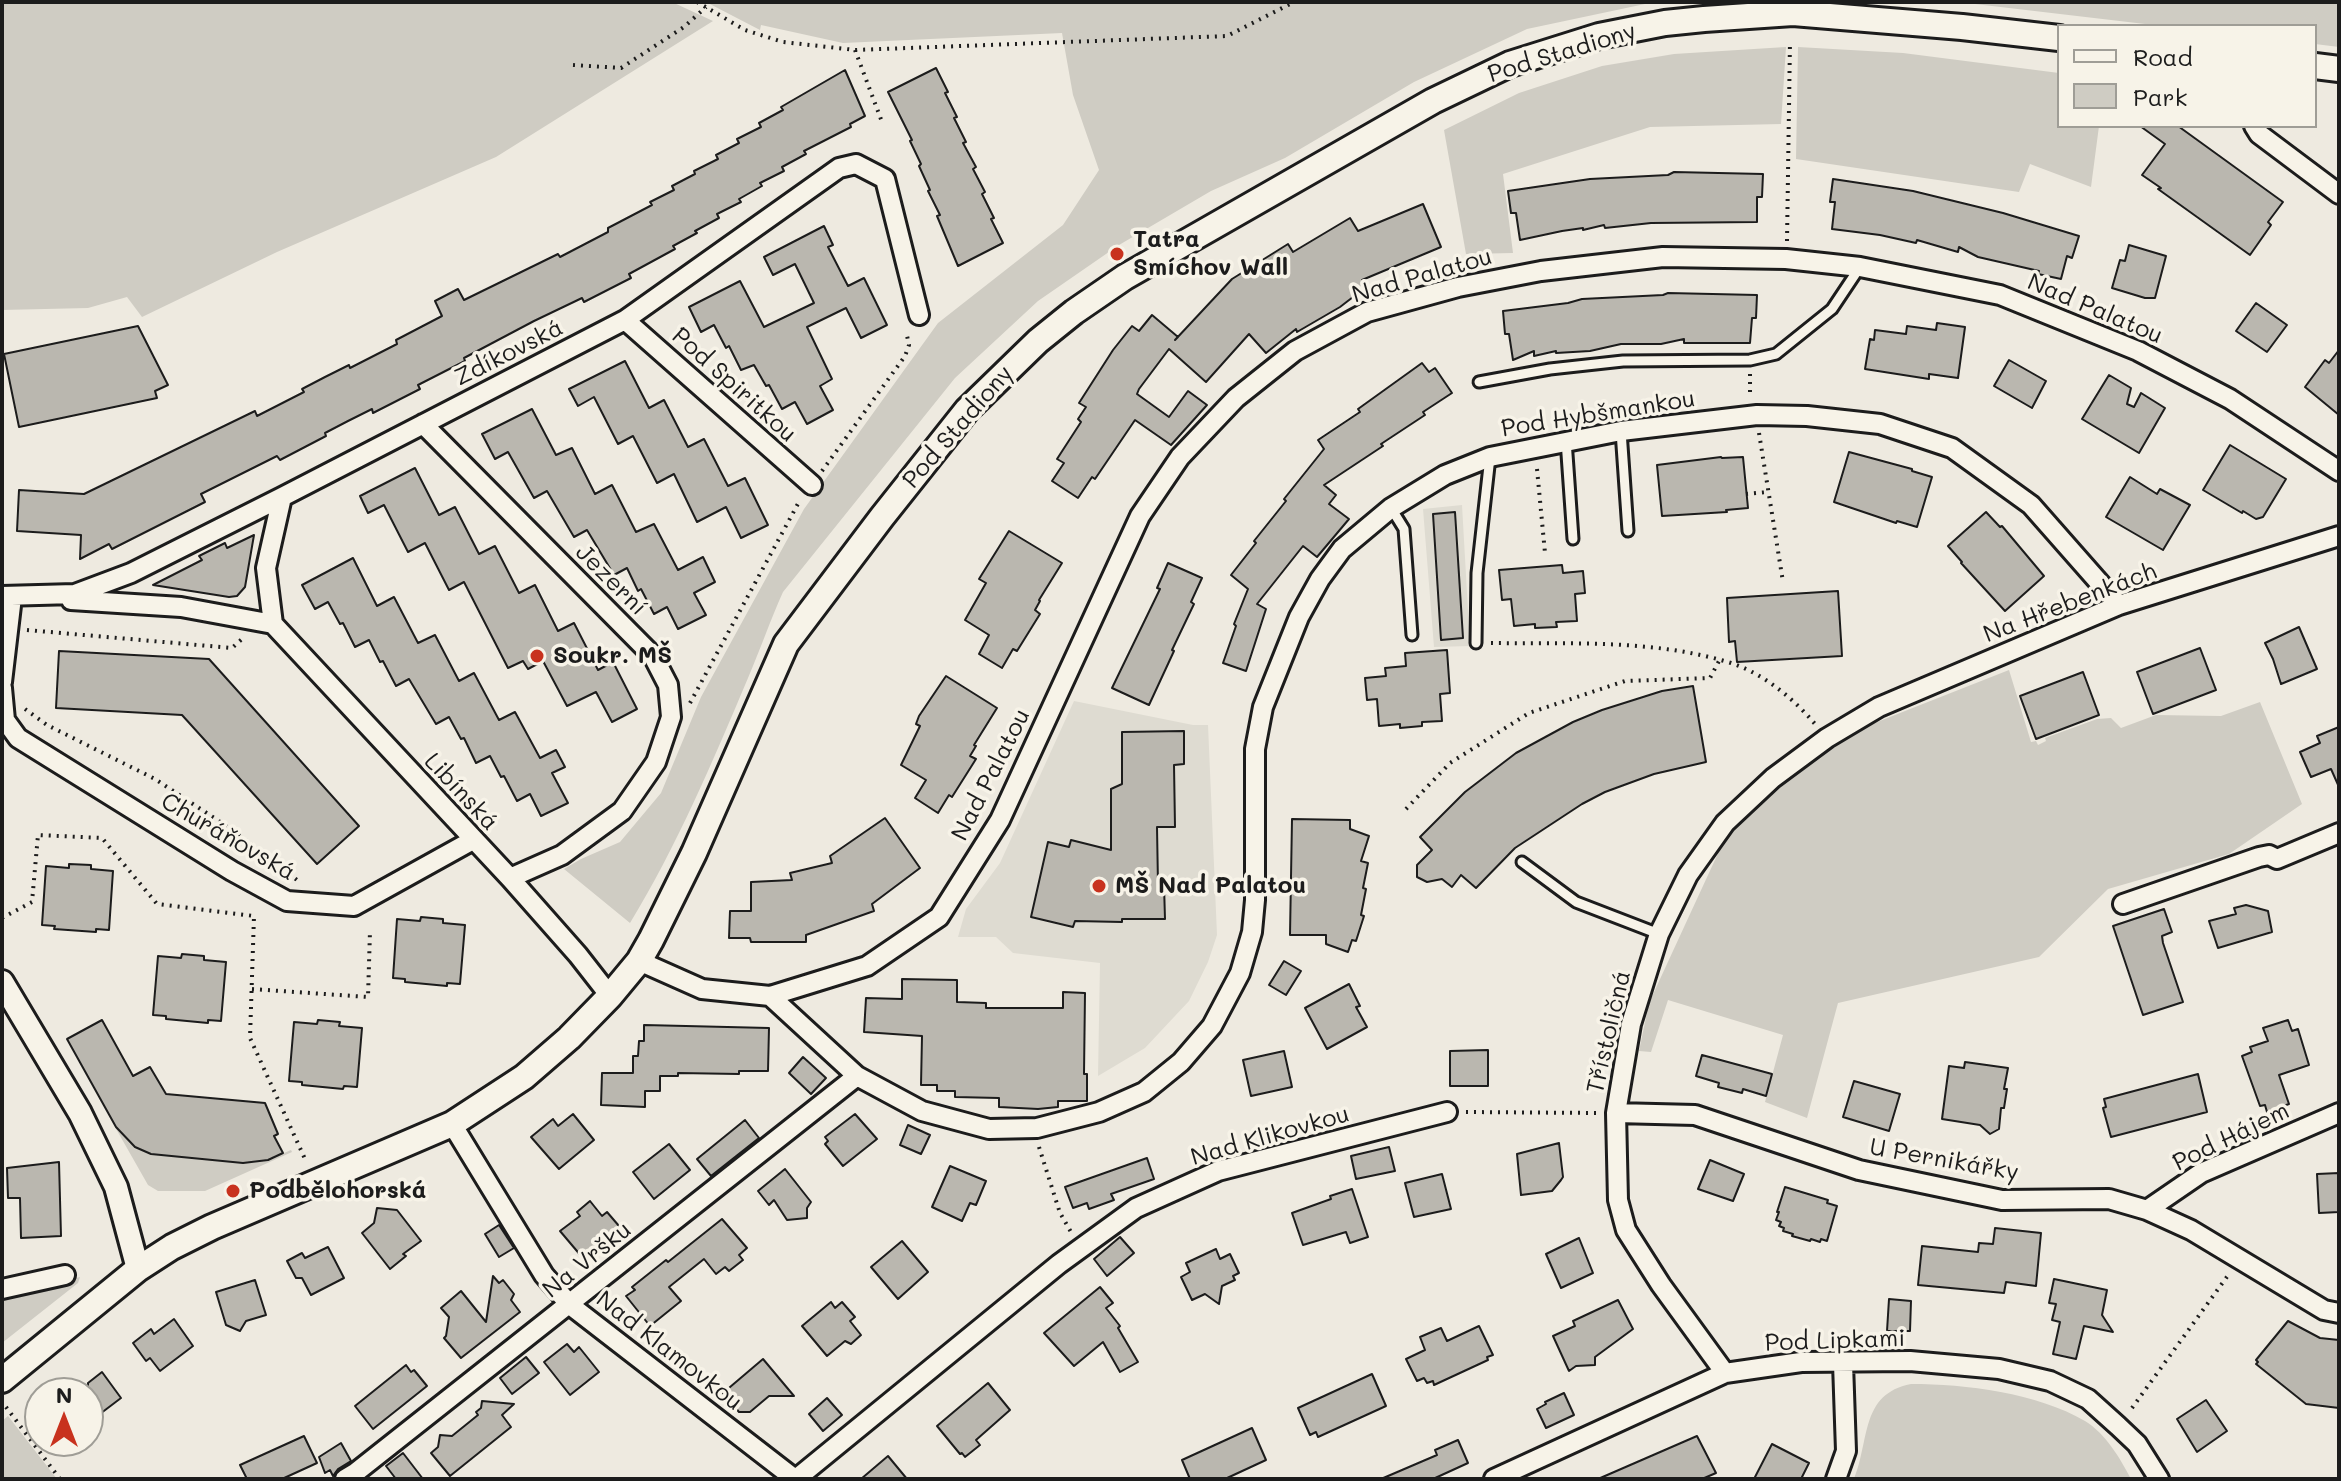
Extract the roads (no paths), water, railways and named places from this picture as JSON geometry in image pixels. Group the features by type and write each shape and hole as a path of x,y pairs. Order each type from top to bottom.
{"main road":[{"name":"Pod Stadiony","path":"138,1269 212,1227 452,1124 524,1077 569,1038 610,996 639,961 651,940 694,853 786,644 967,410 1038,341 1125,277 1433,101 1510,64 1599,36 1678,22 1793,13 2057,38"},
{"path":"2317,66 2339,69"},
{"path":"2,1380 138,1269"}],"street":[{"path":"2255,128 2339,194"},
{"name":"Zdíkovská","path":"7,596 75,594 131,573 282,497 625,320 839,168 856,164 885,179 912,320"},
{"name":"Nad Palatou","path":"770,996 867,966 939,917 1000,820 1140,516 1180,457 1236,398 1295,351 1367,312 1486,281 1541,271 1663,257 1786,259 1860,267 2000,295 2138,351 2230,399 2339,471"},
{"name":"Pod Spiritkou","path":"625,320 812,485"},
{"name":"Pod Hybšmankou","path":"770,996 857,1076 922,1111 989,1129 1037,1128 1099,1112 1144,1092 1181,1062 1212,1026 1240,973 1252,932 1255,900 1255,749 1263,707 1299,617 1320,579 1342,549 1391,508 1445,475 1490,457 1621,431 1754,416 1807,416 1880,424 1952,448 2031,505 2119,605"},
{"name":"Jezerní","path":"423,424 653,656 668,685 671,717 656,762 622,811 562,855 510,878"},
{"path":"2,682 7,596 181,607 273,624 266,568 282,497"},
{"name":"Na Hřebenkách","path":"1827,738 1879,707 2119,605 2339,536"},
{"name":"Libínská","path":"273,624 510,878 610,996"},
{"name":"Churáňovská","path":"2,688 5,720 18,738 232,871 287,901 354,906 473,840"},
{"name":"Třístoličná","path":"1725,1373 1661,1285 1626,1230 1618,1200 1616,1113 1631,1024 1659,934 1688,875 1725,823 1773,778 1827,738"},
{"path":"2123,904 2259,857 2269,855 2277,859 2339,833"},
{"path":"639,961 702,989 770,996"},
{"path":"2,982 80,1113 116,1187 138,1269"},
{"name":"Na Vršku","path":"345,1479 570,1305 857,1076"},
{"name":"Nad Klikovkou","path":"795,1479 1059,1264 1136,1208 1218,1171 1447,1112"},
{"name":"U Pernikářky","path":"1616,1113 1695,1115 1859,1170 2002,1200 2109,1199 2147,1210 2191,1230 2324,1310 2339,1313"},
{"name":"Pod Hájem","path":"2147,1210 2201,1173 2339,1113"},
{"name":"Nad Klamovkou","path":"452,1124 544,1275 570,1305 795,1479"},
{"path":"2,1289 65,1275"},
{"name":"Pod Lipkami","path":"1494,1479 1725,1373 1774,1365 1910,1361 1999,1369 2050,1381 2088,1399 2137,1444 2159,1479"},
{"path":"1836,1479 1846,1451 1843,1363"}],"lane":[{"path":"1479,382 1550,369 1623,361 1750,360 1776,354 1832,309 1860,267"},
{"path":"1621,431 1628,531"},
{"path":"1566,440 1573,539"},
{"path":"1476,643 1477,573 1490,457"},
{"path":"1391,508 1404,529 1412,635"},
{"path":"1522,862 1576,902 1659,934"}],"place":[{"name":"Tatra Smíchov Wall","path":"1117,254"},
{"name":"Soukr. MŠ","path":"537,656"},
{"name":"MŠ Nad Palatou","path":"1099,886"},
{"name":"Podbělohorská","path":"233,1191"}]}
